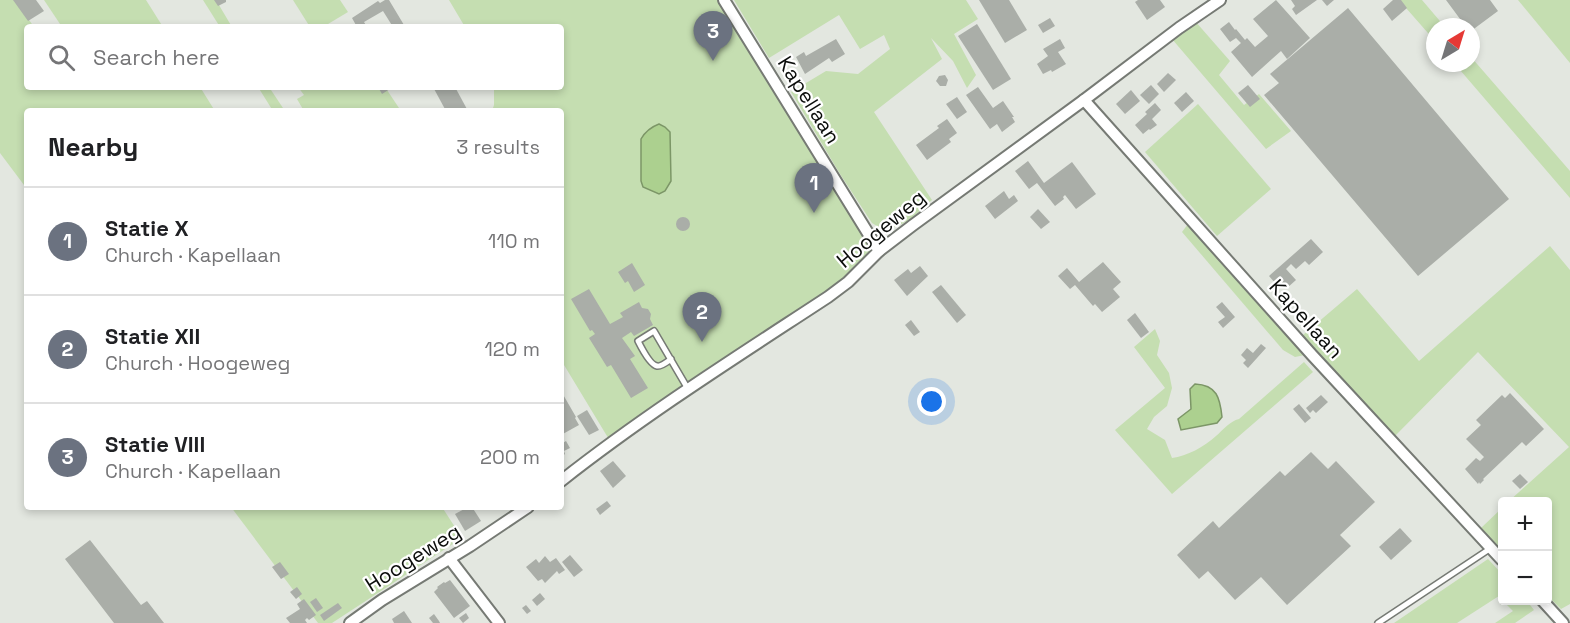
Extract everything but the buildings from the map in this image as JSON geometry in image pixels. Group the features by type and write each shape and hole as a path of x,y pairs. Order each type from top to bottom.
{"street":[{"name":"Kapellaan","path":"723,0 879,251"},
{"name":"Hoogeweg","path":"564,479 688,389 828,297 848,282 879,251 913,225 1220,0"},
{"name":"Kapellaan","path":"1084,100 1312,355 1498,555"},
{"name":"Hoogeweg","path":"350,623 523,510"},
{"path":"449,558 499,623"},
{"path":"1547,605 1563,623"}],"lane":[{"path":"671,360 660,367 656,366 649,360 638,340 654,331 671,360 688,389"},
{"path":"1378,623 1491,548"}],"shaded area":[{"path":"0,0 15,0 32,24 24,24 24,90 202,90 213,108 24,108 24,185 0,153"},
{"path":"44,0 146,0 161,24 60,24"},
{"path":"203,0 216,0 230,24 218,24"},
{"path":"293,0 340,0 348,12 328,24 308,24"},
{"path":"449,0 722,0 872,252 827,293 610,441 564,365 564,108 493,108 494,90 564,90 564,24 463,24"},
{"path":"734,0 966,0 978,19 954,34 976,75 967,88 953,61 931,38 942,59 874,112 932,200 912,218 888,228 872,223 791,92 826,71 858,74 890,49 884,35 860,49 839,15 769,58"},
{"path":"1399,0 1422,0 1437,18 1426,18 1426,31"},
{"path":"1518,0 1570,0 1570,63"},
{"path":"1195,21 1230,61 1219,75 1244,105 1259,94 1291,131 1266,149 1172,39"},
{"path":"1480,67 1570,171 1570,198 1462,72 1480,72"},
{"path":"260,90 271,90 283,108 271,108"},
{"path":"300,90 387,90 399,108 302,108 297,99 304,95"},
{"path":"1198,104 1271,189 1217,236 1145,152"},
{"path":"659,124 670,132 671,181 665,191 659,194 643,187 641,181 641,139 648,130"},
{"path":"1188,224 1305,355 1295,357 1283,350 1182,232"},
{"path":"1550,246 1570,270 1570,604 1561,609 1552,600 1552,497 1513,497 1569,447 1478,352 1395,436 1303,335 1357,289 1419,361"},
{"path":"1155,329 1160,341 1157,355 1169,373 1172,388 1167,406 1154,417 1147,429 1165,440 1172,458 1189,453 1206,444 1239,419 1304,362 1313,372 1172,494 1115,430 1165,388 1134,347"},
{"path":"1195,384 1213,390 1220,404 1222,417 1217,423 1181,430 1178,419 1191,409 1190,389"},
{"path":"233,510 444,510 462,538 332,623 318,623"},
{"path":"1498,512 1498,546 1481,528"},
{"path":"1488,559 1498,570 1498,597 1457,623 1394,623"},
{"path":"1507,605 1530,605 1534,610 1515,623 1495,623 1513,611"}],"place":[{"name":"Statie VIII","path":"713,61"},
{"name":"Statie X","path":"814,213"},
{"name":"Statie XII","path":"702,342"}]}
